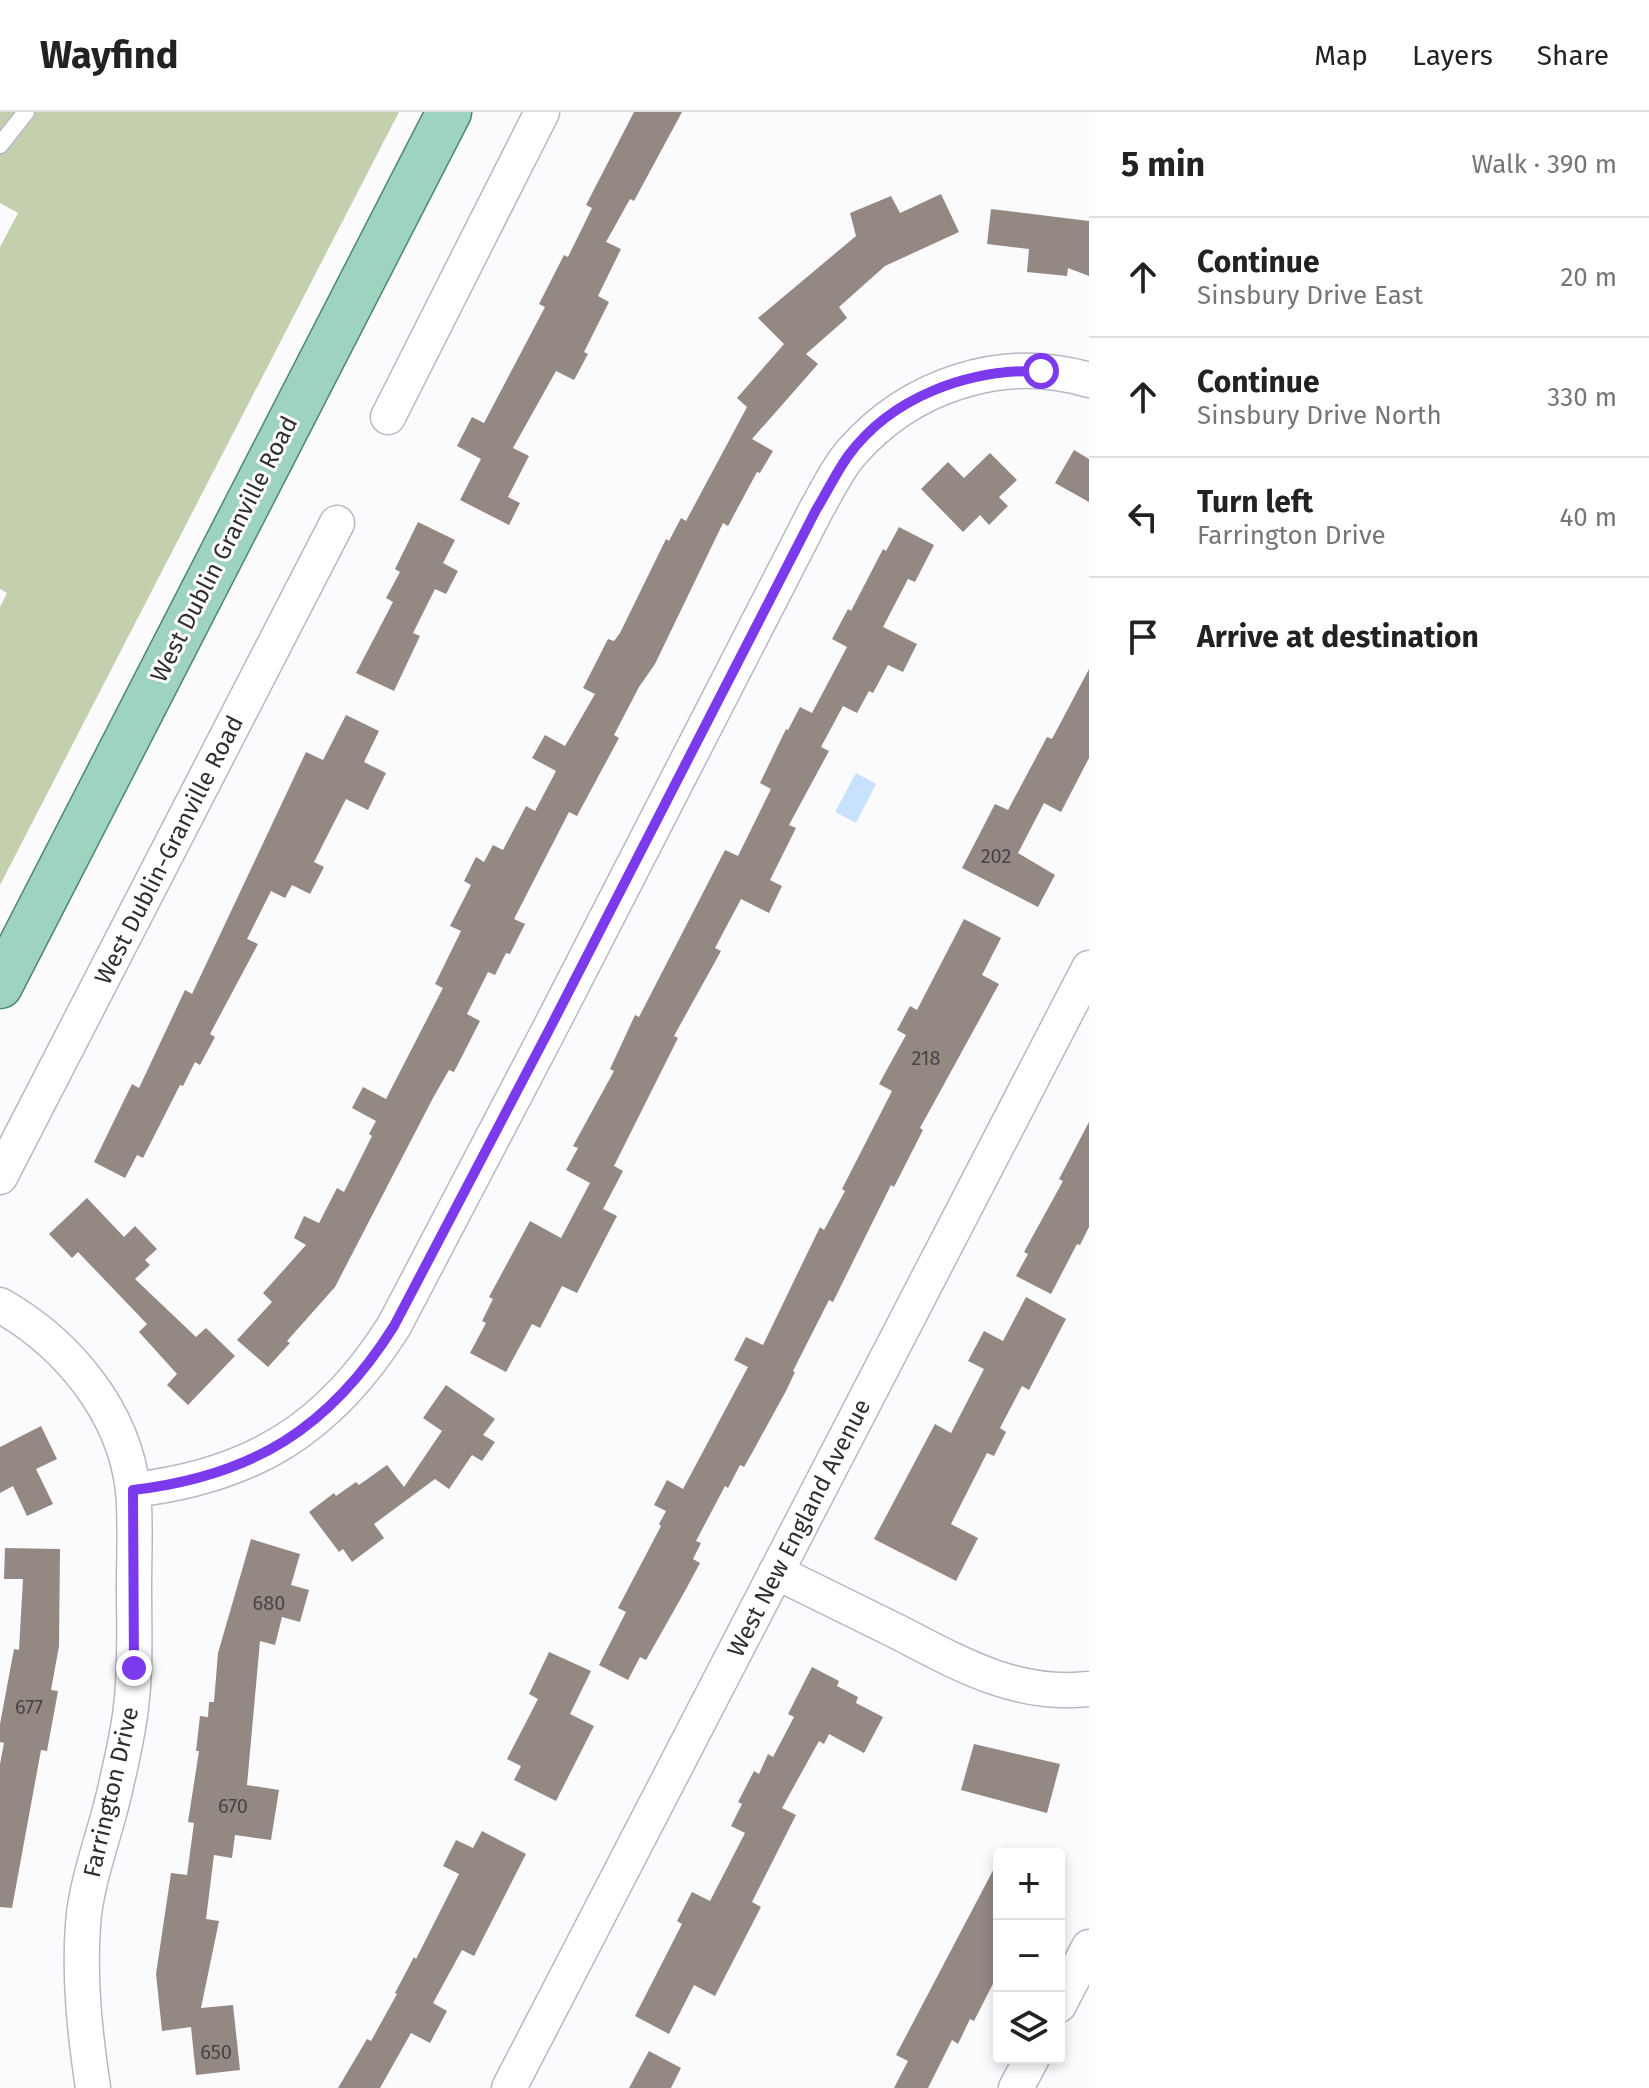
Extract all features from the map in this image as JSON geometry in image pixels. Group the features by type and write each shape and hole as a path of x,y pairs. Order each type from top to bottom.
{"main road":[{"name":"West Dublin Granville Road","path":"0,986 449,112"}],"street":[{"path":"388,417 542,112"},
{"path":"133,1490 170,1486 222,1473 267,1453 325,1411 374,1357 394,1326 542,1044 816,510 849,455 877,426 909,403 960,380 1022,370 1089,380"},
{"name":"West Dublin-Granville Road","path":"0,1177 337,523"},
{"name":"West New England Avenue","path":"509,2088 1089,968"},
{"name":"Farrington Drive","path":"0,1305 16,1314 72,1360 89,1381 112,1420 133,1490 134,1668 131,1709 83,1924 83,2024 93,2088"},
{"path":"776,1572 977,1673 1024,1686 1072,1691 1089,1689"},
{"path":"1065,1993 1089,1947"},
{"path":"1016,2088 1029,2064"}],"lane":[{"path":"0,145 26,112"}],"green space":[{"path":"0,112 399,112 0,885 0,607 7,593 0,589 0,247 18,213 0,203"}],"water":[{"path":"856,773 876,784 856,823 835,812"}],"building":[{"path":"634,112 682,112 634,201 630,199 606,242 621,249 598,296 609,302 584,352 588,354 574,380 556,371 513,448 529,456 508,497 520,503 509,525 460,500 481,459 457,446 472,417 484,423 545,307 539,304 564,255 568,257 592,208 586,205"},
{"path":"941,194 959,232 885,266 839,307 847,318 806,354 818,364 752,439 773,451 760,473 757,472 728,526 723,523 655,664 614,735 619,738 577,816 569,812 514,919 525,924 495,975 488,972 467,1014 480,1021 454,1072 449,1070 433,1098 335,1287 268,1367 237,1340 272,1302 263,1293 306,1245 294,1238 304,1216 319,1223 337,1188 344,1192 372,1136 369,1134 376,1121 352,1108 363,1087 386,1099 443,988 435,984 461,931 450,926 471,885 464,881 476,857 484,862 493,845 503,850 526,806 535,811 556,771 532,758 545,735 565,746 595,694 583,688 608,639 614,641 620,633 666,539 669,541 681,518 686,521 747,407 737,398 784,344 758,318 856,236 850,213 891,196 900,213"},
{"path":"991,209 1089,221 1089,276 1068,268 1067,276 1027,272 1029,249 987,244"},
{"path":"1074,450 1089,459 1089,502 1055,483"},
{"path":"990,453 1017,480 999,497 1008,506 989,525 980,515 963,532 921,489 948,462 964,478"},
{"path":"418,522 455,540 443,563 458,571 446,594 435,589 413,633 420,636 394,691 356,673 393,602 386,598 400,572 395,569"},
{"path":"899,527 934,545 915,582 908,579 883,627 917,644 903,672 888,665 873,693 869,691 857,713 843,706 821,747 829,751 789,825 796,828 770,880 782,886 769,913 741,899 715,948 721,951 674,1036 678,1038 614,1166 623,1171 603,1209 617,1216 577,1293 562,1286 540,1328 532,1324 506,1372 470,1353 486,1323 482,1321 493,1299 489,1297 530,1221 561,1238 590,1183 566,1170 578,1148 573,1146 614,1071 610,1069 635,1015 639,1017 725,850 738,856 771,789 760,783 786,729 800,707 812,713 847,647 832,639 848,609 851,611 883,549 886,551"},
{"path":"1089,669 1089,758 1061,812 1044,803 1018,853 1055,875 1038,907 962,868 995,804 1008,810 1047,737 1052,739"},
{"path":"346,715 379,731 364,762 386,773 368,810 346,799 314,862 324,867 310,894 292,885 285,898 271,891 247,939 258,944 210,1034 215,1037 200,1065 195,1062 183,1086 180,1085 143,1158 137,1155 125,1178 94,1162 132,1084 139,1088 185,990 192,994 306,752 323,760"},
{"path":"964,919 1001,938 982,975 999,984 920,1128 923,1130 894,1187 891,1185 833,1302 829,1300 786,1391 744,1467 740,1465 728,1488 725,1486 696,1541 701,1543 693,1559 700,1563 646,1660 640,1657 628,1680 599,1665 626,1612 618,1608 661,1526 659,1524 666,1511 654,1505 667,1480 683,1489 748,1367 734,1360 746,1337 763,1345 820,1227 824,1230 845,1191 842,1189 892,1091 879,1084 906,1035 897,1030 910,1006 917,1010"},
{"path":"1089,1122 1089,1227 1051,1294 1016,1276 1028,1254 1024,1252 1063,1181 1059,1179"},
{"path":"87,1198 124,1237 135,1226 157,1249 145,1260 150,1265 135,1279 196,1337 206,1328 235,1356 188,1405 167,1385 177,1374 139,1332 147,1324 78,1252 72,1258 49,1234"},
{"path":"1026,1297 1066,1319 1029,1390 1022,1386 1000,1428 1006,1432 994,1456 987,1453 951,1524 978,1538 956,1581 874,1539 935,1424 951,1433 984,1369 968,1361 984,1331 1003,1341"},
{"path":"446,1385 495,1419 483,1435 495,1442 482,1461 472,1455 449,1489 435,1479 374,1524 384,1538 352,1562 343,1549 339,1552 309,1512 334,1493 336,1496 356,1482 359,1485 387,1465 404,1487 442,1431 423,1418"},
{"path":"41,1426 57,1459 36,1469 53,1504 27,1516 13,1486 0,1493 0,1447"},
{"path":"251,1539 300,1554 291,1585 309,1590 300,1622 282,1617 275,1645 260,1641 247,1785 279,1790 271,1840 235,1835 232,1858 214,1855 206,1919 219,1921 201,2008 233,2005 240,2070 196,2075 191,2027 162,2031 156,1974 171,1873 187,1875 194,1823 188,1822 199,1751 196,1751 200,1716 208,1717 209,1702 214,1702 218,1653"},
{"path":"5,1548 60,1549 59,1646 51,1690 58,1691 47,1751 41,1750 12,1908 0,1907 0,1764 4,1743 0,1742 0,1724 14,1649 19,1650 23,1579 4,1579"},
{"path":"549,1652 591,1671 570,1714 594,1726 556,1801 514,1780 521,1766 507,1759 538,1699 529,1694"},
{"path":"812,1667 839,1681 837,1686 858,1697 856,1703 883,1717 864,1753 829,1734 824,1744 819,1741 782,1808 796,1815 752,1902 761,1907 715,1996 694,1985 669,2034 635,2016 682,1924 677,1921 692,1892 710,1901 745,1833 731,1826 742,1804 738,1802 754,1771 759,1774 768,1754 773,1757 794,1717 788,1714"},
{"path":"974,1744 1060,1764 1047,1813 961,1790"},
{"path":"482,1831 526,1854 474,1956 462,1950 433,2003 447,2011 430,2043 411,2033 380,2088 338,2088 367,2039 371,2041 459,1874 443,1866 456,1840 473,1848"},
{"path":"993,1870 993,1984 974,2021 970,2019 958,2044 952,2040 928,2088 894,2088 908,2061 896,2055"},
{"path":"649,2051 681,2068 671,2088 629,2088"}],"route":[{"path":"134,1668 133,1490 170,1486 222,1473 267,1453 325,1411 353,1384 374,1357 394,1326 549,1030 816,510 849,455 877,426 929,392 989,373 1041,371"}]}
